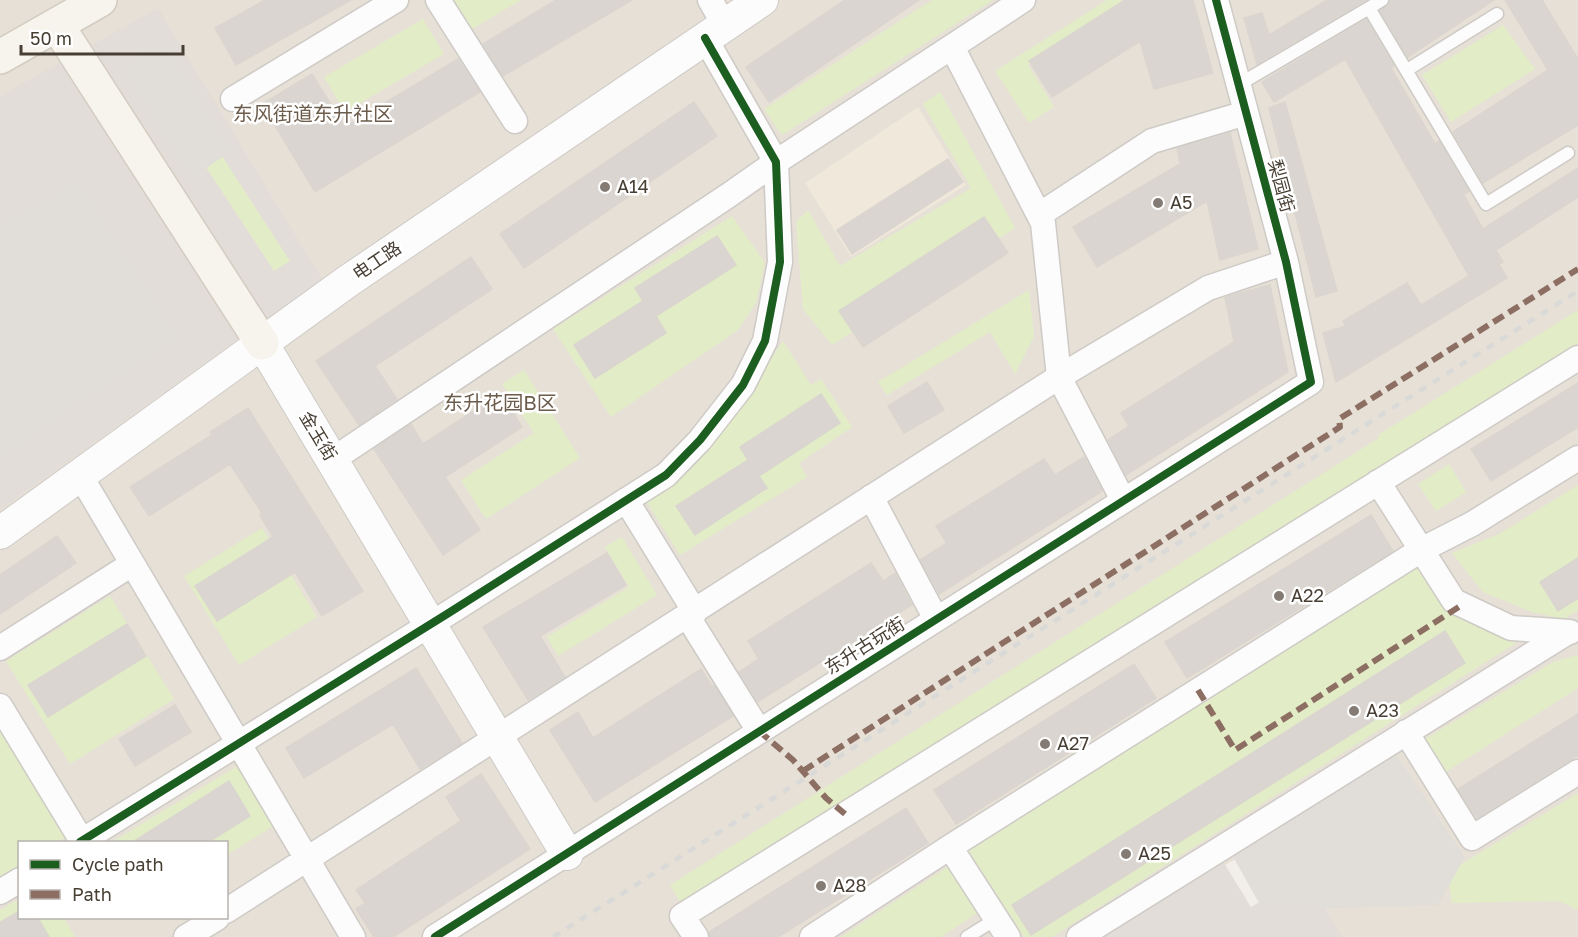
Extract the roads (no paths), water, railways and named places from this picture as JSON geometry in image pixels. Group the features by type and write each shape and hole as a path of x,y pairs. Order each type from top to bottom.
{"main road":[{"path":"0,57 100,0"},
{"name":"金玉街","path":"57,25 262,343"}],"street":[{"path":"233,99 396,0"},
{"path":"438,0 516,121"},
{"name":"电工路","path":"0,533 357,274 713,21 762,0"},
{"path":"332,460 776,162 1023,0"},
{"name":"梨园街","path":"1216,0 1286,262 1311,382"},
{"path":"83,841 666,475 700,440 743,385 765,341 780,262 776,162 713,21"},
{"path":"952,47 1043,223 1059,377 1123,500"},
{"path":"1039,215 1152,141 1246,113"},
{"path":"228,910 1059,377 1208,288 1286,262"},
{"name":"金玉街","path":"262,343 567,854"},
{"path":"696,937 682,916 1578,358"},
{"name":"东升古玩街","path":"435,937 1311,382"},
{"path":"812,937 950,847 1421,550 1472,524 1578,458"},
{"path":"80,475 353,937"},
{"path":"1378,482 1455,601 1511,628 1573,631"},
{"path":"871,497 936,619"},
{"path":"626,500 759,731"},
{"path":"0,648 132,564"},
{"path":"1079,937 1406,732 1573,631"},
{"path":"0,706 80,841"},
{"path":"1406,732 1472,838 1578,772"},
{"path":"950,847 1002,928"},
{"path":"0,892 18,881"},
{"path":"186,937 215,919"}],"lane":[{"path":"1238,85 1382,0"},
{"path":"1369,8 1486,204 1568,153"},
{"path":"1407,70 1497,14"},
{"path":"967,937 1002,928"}],"railway":[{"path":"553,937 1578,291"}],"place":[{"name":"A14","path":"605,187"},
{"name":"A5","path":"1158,203"},
{"name":"A22","path":"1279,596"},
{"name":"A23","path":"1354,711"},
{"name":"A27","path":"1045,744"},
{"name":"A25","path":"1126,854"},
{"name":"A28","path":"821,886"}],"district":[{"name":"东风街道东升社区","path":"313,114"},
{"name":"东升花园B区","path":"500,403"}]}
